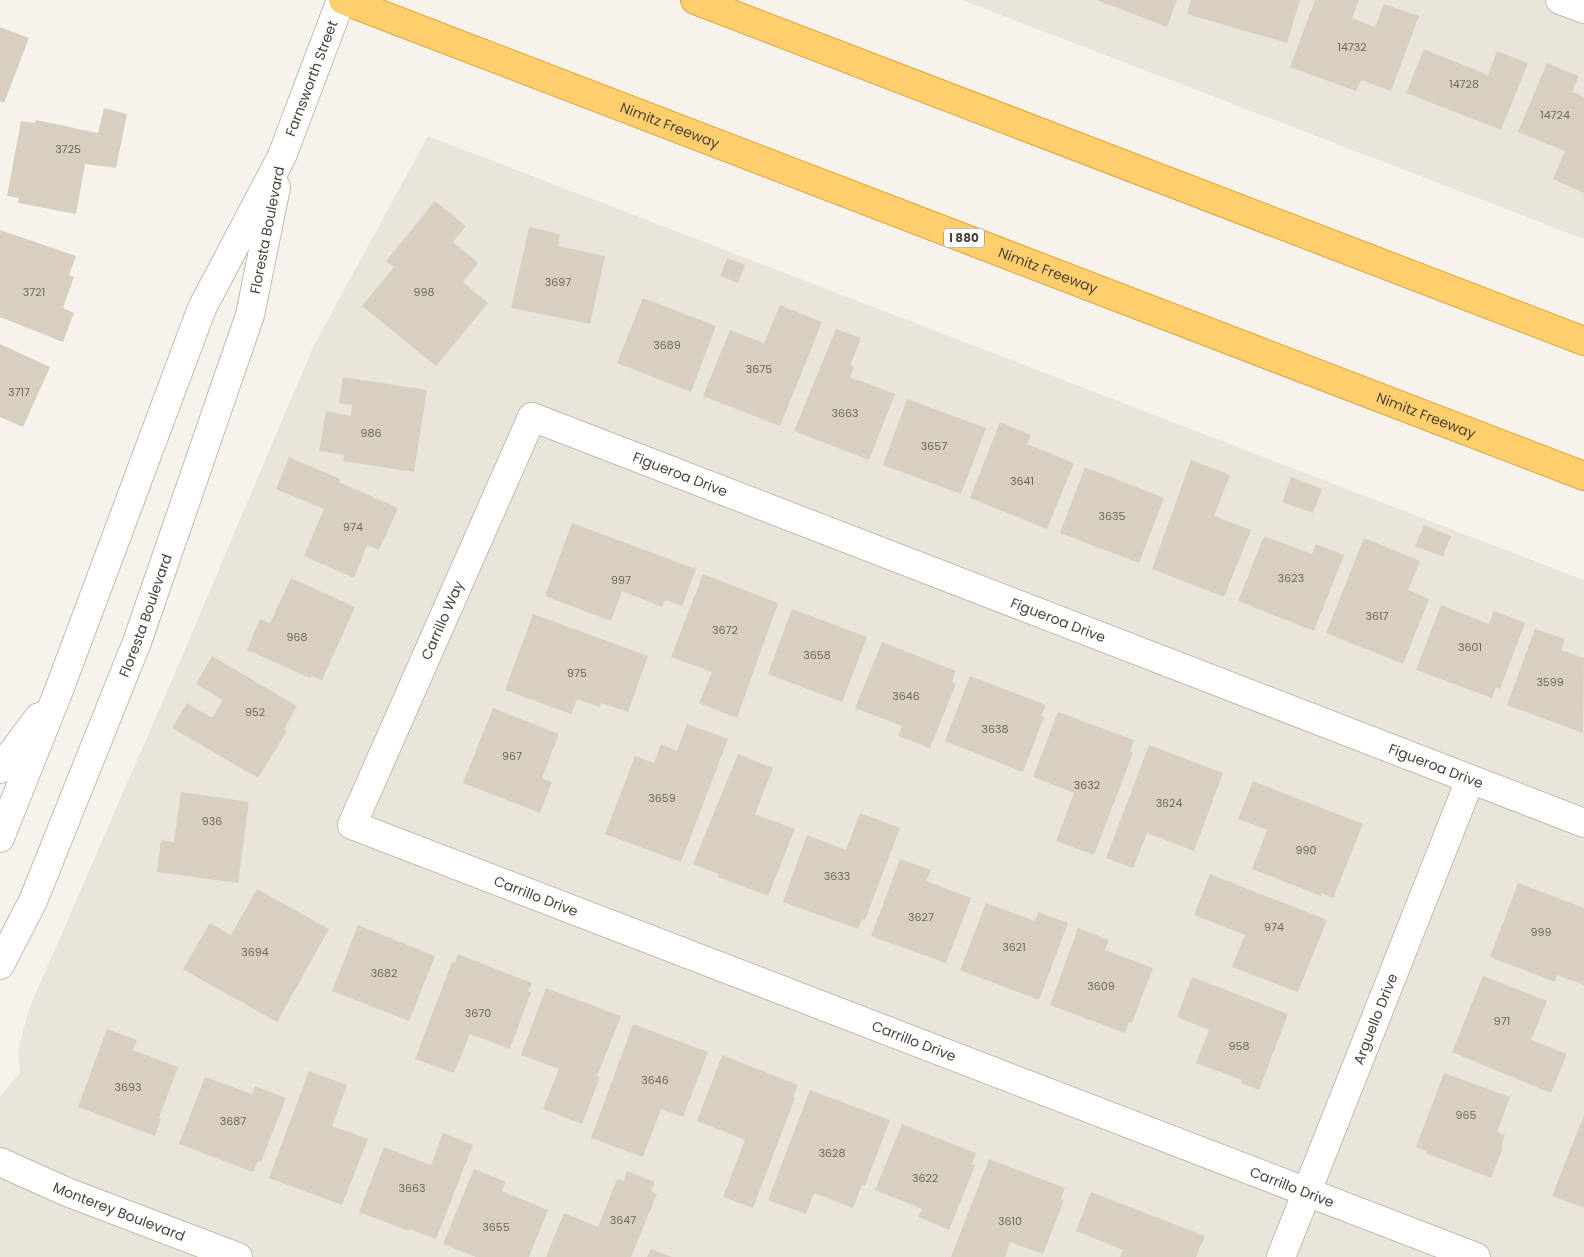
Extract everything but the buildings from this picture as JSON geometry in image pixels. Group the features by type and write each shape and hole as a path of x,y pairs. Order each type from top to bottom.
{"highway":[{"name":"Nimitz Freeway","path":"342,0 1584,476"},
{"path":"695,0 1584,341"}],"street":[{"name":"Farnsworth Street","path":"282,156 342,0"},
{"path":"1560,0 1584,9"},
{"name":"Floresta Boulevard","path":"0,838 59,690 202,308 282,156"},
{"name":"Floresta Boulevard","path":"0,965 33,901 137,642 250,315 282,156"},
{"name":"Figueroa Drive","path":"532,417 1470,780 1584,822"},
{"name":"Carrillo Way","path":"352,825 532,417"},
{"path":"0,769 59,690"},
{"name":"Arguello Drive","path":"1280,1257 1470,780"},
{"name":"Carrillo Drive","path":"352,825 1476,1257"},
{"name":"Monterey Boulevard","path":"0,1162 66,1192 238,1257"}],"shaded area":[{"path":"962,0 1584,0 1584,239"},
{"path":"428,136 1584,580 1584,1257 0,1257 0,1097 20,1073 18,1050 29,1009 175,673 314,345"}]}
